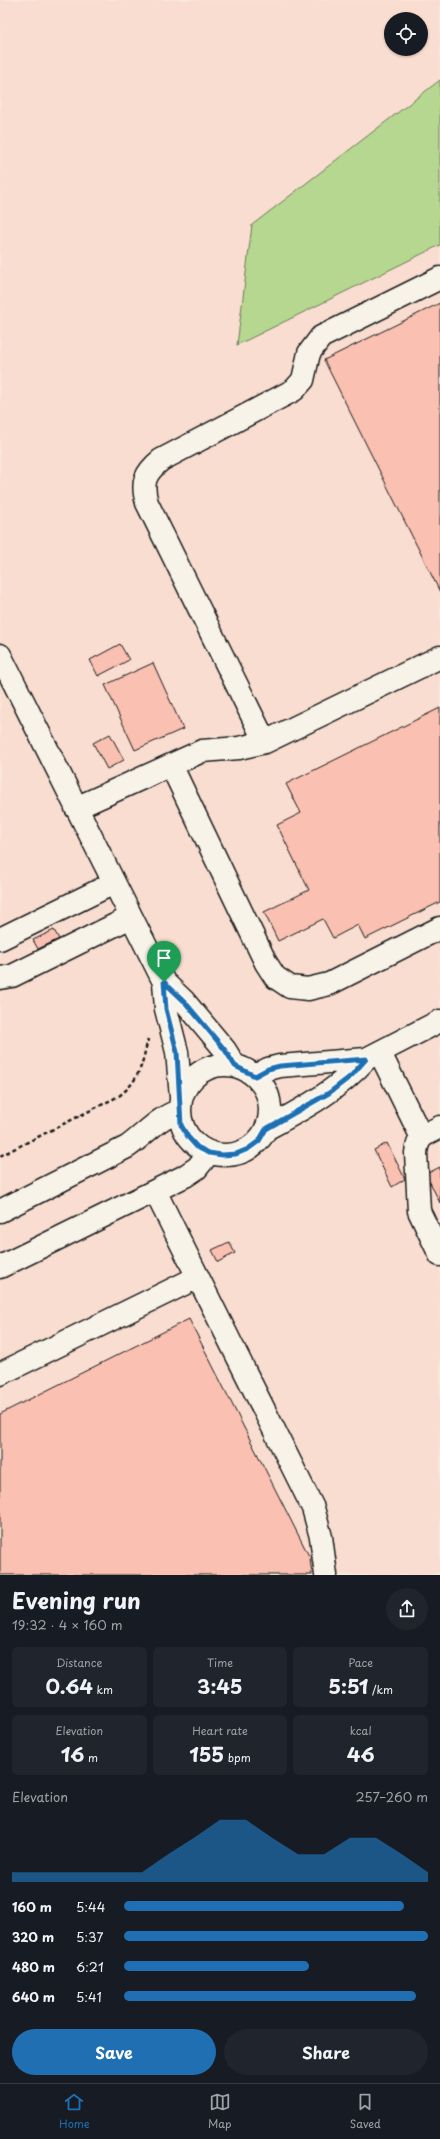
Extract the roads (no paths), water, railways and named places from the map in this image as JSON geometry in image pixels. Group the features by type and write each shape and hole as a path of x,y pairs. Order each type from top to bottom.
{"street":[{"path":"265,742 147,503 144,492 145,479 150,469 161,460 294,390 303,380 309,354 321,338 440,278"},
{"path":"0,655 164,982 184,1001 225,1050 235,1066"},
{"path":"76,808 202,751 239,748 265,742 440,657"},
{"path":"171,765 266,963 276,977 290,987 308,989 329,984 440,928"},
{"path":"0,939 114,883"},
{"path":"0,978 12,976 131,917"},
{"path":"0,1211 127,1147 144,1135 180,1104 189,1082 202,1071 218,1065 235,1066 255,1076 266,1091 270,1103 270,1117 266,1129 259,1141 248,1149 236,1154 222,1155 209,1153 197,1147 188,1137 181,1125 180,1104 177,1052 166,1009 164,982"},
{"path":"266,1129 329,1093 373,1056 440,1021"},
{"path":"255,1076 268,1069 280,1066 373,1056"},
{"path":"373,1056 431,1132 416,1153 418,1205 421,1218 440,1255"},
{"path":"0,1267 192,1172 205,1160 209,1153"},
{"path":"155,1191 313,1508 321,1537 326,1575"},
{"path":"0,1374 198,1277"}]}
